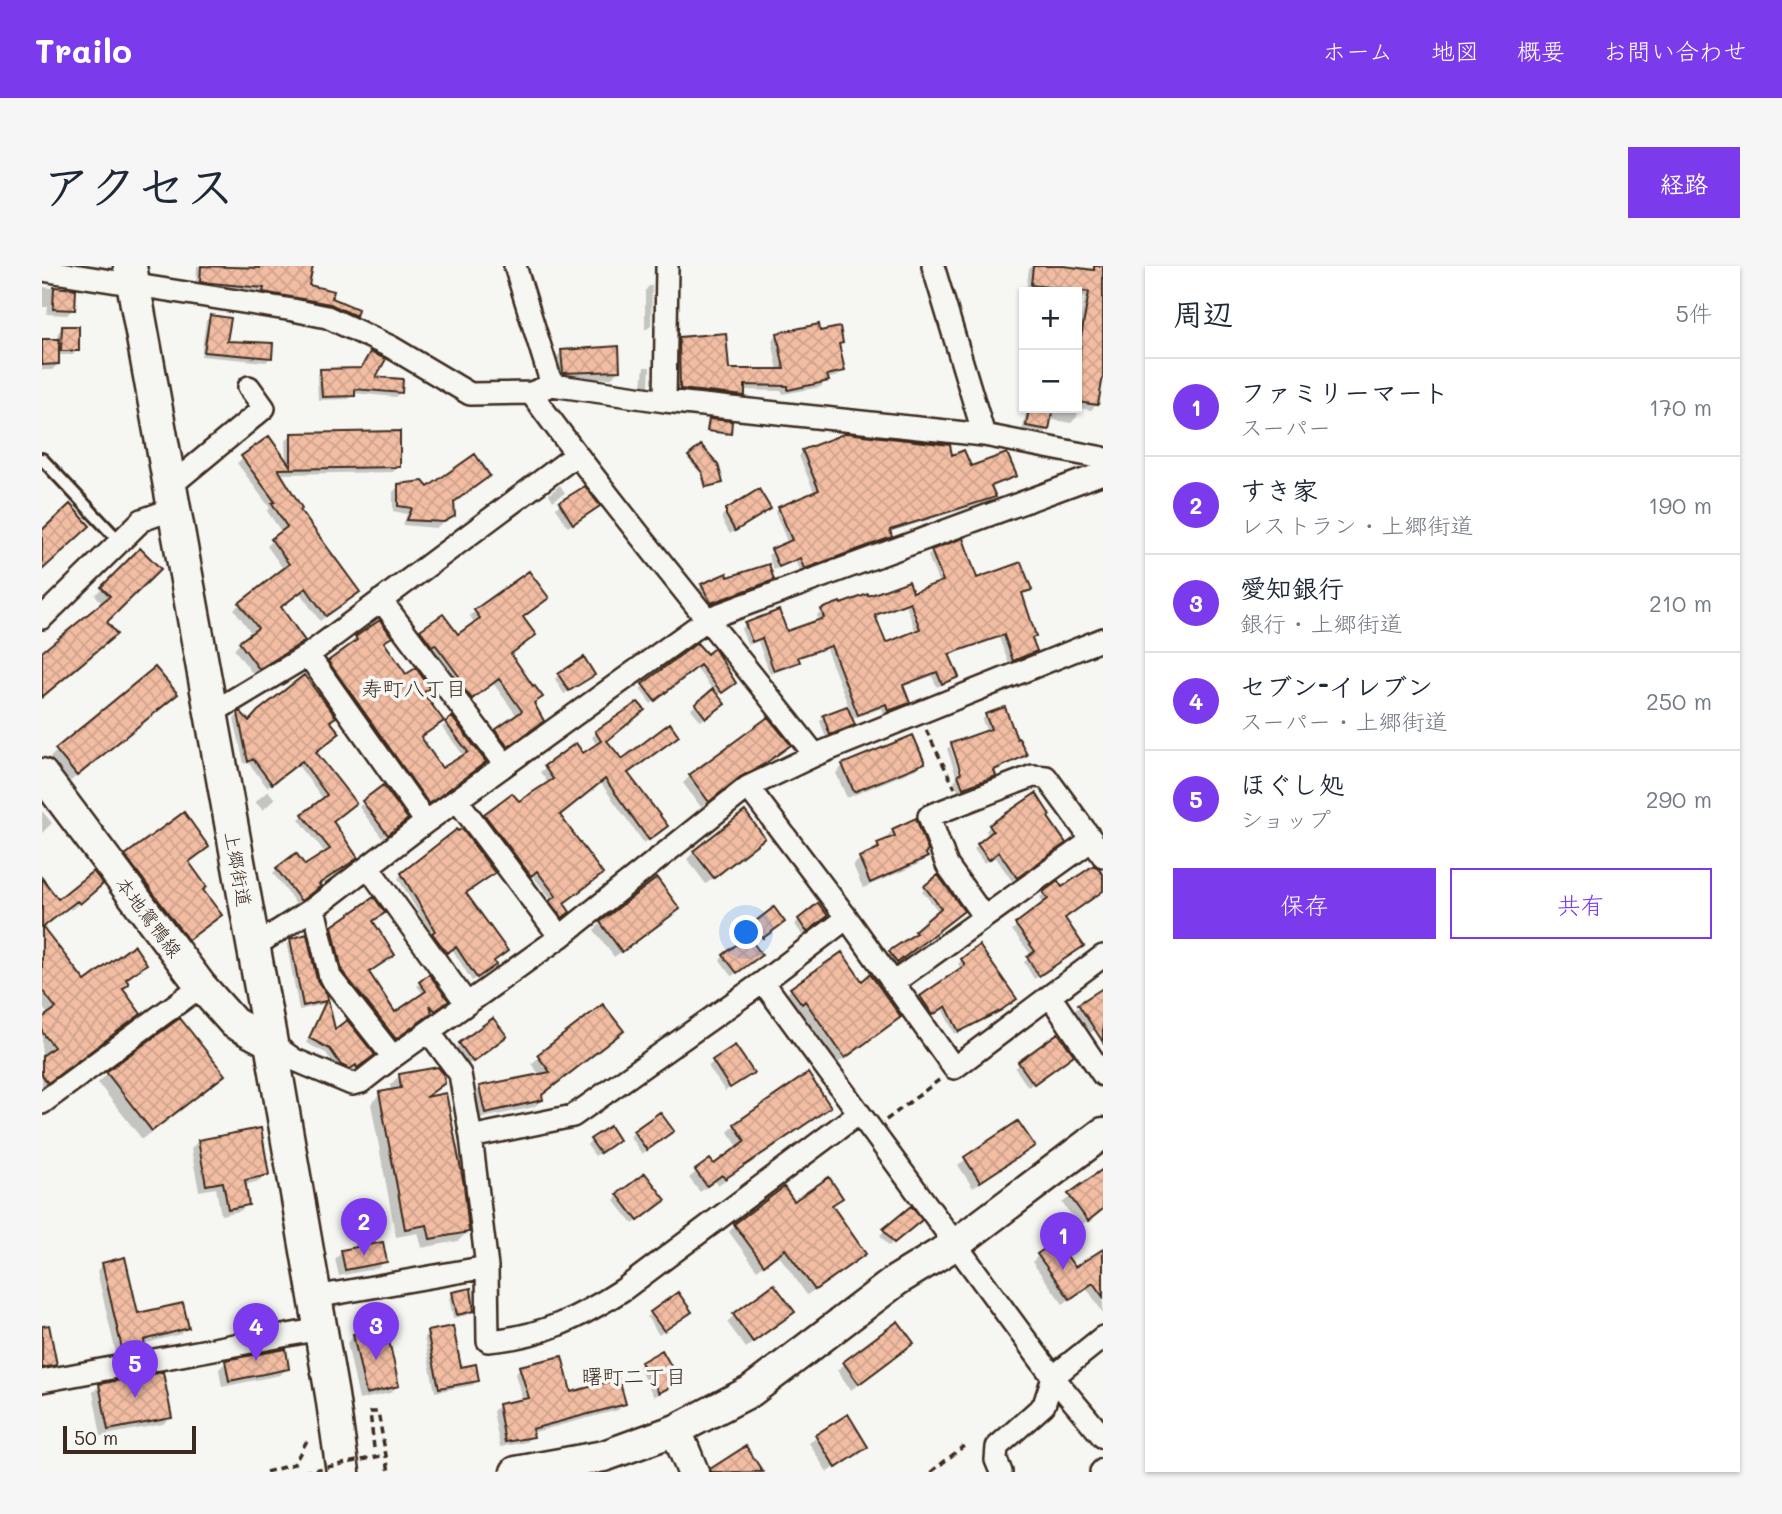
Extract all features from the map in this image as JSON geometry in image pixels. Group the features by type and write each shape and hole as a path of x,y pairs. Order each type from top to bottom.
{"main road":[{"name":"上郷街道","path":"131,275 271,1043 344,1472"}],"street":[{"path":"515,266 552,385"},
{"path":"665,401 667,266"},
{"path":"933,266 984,435"},
{"path":"42,270 131,275 327,317 391,347 470,394 531,393 552,385 665,401 984,435 1103,458"},
{"path":"42,618 142,520 171,498 264,408 249,387"},
{"path":"531,393 576,455 709,618 815,755"},
{"path":"210,714 308,655 576,455"},
{"path":"253,947 314,908 426,822 709,618 1103,472"},
{"path":"381,600 505,765"},
{"path":"271,1043 295,1060 352,1084 361,1082 560,937 748,787 815,755 1103,639"},
{"path":"308,655 426,822"},
{"name":"本地鴛鴨線","path":"42,774 201,986 233,1023 271,1043"},
{"path":"893,983 984,917 1097,848 1046,777 1033,775 929,816 947,865 984,917"},
{"path":"748,787 954,1069 1103,956"},
{"path":"457,800 560,937"},
{"path":"368,867 467,1004"},
{"path":"314,908 330,977 393,1057"},
{"path":"471,1137 573,1116 763,982 846,918"},
{"path":"763,982 1054,1377 1103,1437"},
{"path":"42,1103 201,986"},
{"path":"1051,996 1103,1075"},
{"path":"429,1032 460,1074 471,1137 487,1266 488,1341 512,1339 588,1313 859,1113"},
{"path":"516,1472 604,1456 676,1430 751,1391 897,1280 956,1244 1103,1133"},
{"path":"314,1297 487,1266"},
{"path":"42,1381 320,1329"},
{"path":"1001,1472 996,1460 997,1447 1044,1405 1054,1377 1103,1337"},
{"path":"1044,1405 1068,1407 1083,1413"},
{"path":"676,1430 693,1472"}],"lane":[{"path":"42,459 120,542"}],"path":[{"path":"918,714 962,803"},
{"path":"872,1131 954,1069"},
{"path":"374,1448 369,1412 378,1412 389,1472"},
{"path":"265,1472 294,1464 309,1437"},
{"path":"932,1472 964,1446"},
{"path":"303,1472 386,1455"}],"building":[{"path":"201,266 313,266 309,285 334,291 332,298 358,309 356,316 330,304 263,292 264,288 200,282"},
{"path":"1033,266 1094,270 1094,266 1103,266 1103,376 1098,405 1082,403 1082,331 1089,292 1082,291 1082,287 1031,285"},
{"path":"54,287 76,289 75,310 53,309"},
{"path":"210,315 231,318 227,341 273,343 272,358 204,352"},
{"path":"819,324 820,331 840,327 843,343 839,344 845,371 827,375 829,381 788,390 788,386 745,385 745,396 680,389 679,337 726,333 729,369 784,369 777,333"},
{"path":"62,326 79,326 79,351 61,351"},
{"path":"42,339 59,339 59,364 42,365"},
{"path":"619,346 620,371 563,373 561,350"},
{"path":"370,352 386,359 376,377 403,379 402,393 355,389 355,396 322,397 320,369 361,368"},
{"path":"1028,413 1052,413 1049,430 1026,426"},
{"path":"709,419 732,421 731,434 707,431"},
{"path":"400,431 400,467 278,469 302,508 300,510 360,592 326,616 306,588 281,607 305,641 259,669 239,642 258,628 239,603 289,564 271,539 287,527 272,503 275,502 241,456 269,436 291,467 291,433"},
{"path":"846,433 950,445 952,455 964,450 971,466 1007,453 1017,476 991,486 996,497 890,530 892,537 804,569 800,558 779,567 771,549 792,540 778,507 819,490 802,450"},
{"path":"701,445 718,464 723,483 706,487 702,472 688,456"},
{"path":"475,454 490,476 454,502 455,516 444,522 407,520 412,508 398,506 398,484 423,481 428,487"},
{"path":"585,486 600,506 573,524 559,502"},
{"path":"759,489 771,509 735,531 726,515 726,509"},
{"path":"70,504 90,526 42,570 42,530"},
{"path":"963,538 977,578 1021,562 1032,590 1022,593 1036,636 1032,638 1037,651 1013,661 1004,635 949,654 959,677 942,684 937,672 903,685 910,703 888,711 886,704 858,715 831,646 798,657 800,662 774,671 762,638 752,642 745,623 779,610 787,631 824,618 821,609 840,602 841,604 868,596 909,581 913,592 943,581 931,550","holes":["910,602 920,629 886,643 875,615"]},
{"path":"140,548 161,569 107,622 117,634 42,697 42,652 110,596 101,587"},
{"path":"769,564 774,580 711,603 701,584 727,573 728,577"},
{"path":"529,571 549,598 523,617 536,635 511,654 543,697 534,703 544,721 508,747 495,730 522,711 499,679 472,699 461,685 464,683 435,644 432,646 420,630 443,614 458,634 480,618 474,610"},
{"path":"380,620 392,637 384,642 406,674 416,668 430,688 423,693 444,721 421,737 442,768 468,752 445,722 452,717 486,762 429,804 328,661 357,640 355,637"},
{"path":"697,643 707,654 714,648 736,683 722,693 700,665 655,701 642,684"},
{"path":"584,657 595,675 569,691 558,674"},
{"path":"155,667 178,694 77,776 55,749"},
{"path":"304,675 336,717 330,721 340,733 316,752 356,803 333,821 358,858 319,884 321,886 301,901 276,868 296,853 305,865 330,849 302,814 327,795 302,761 272,784 253,759 248,762 238,713 240,711 249,721"},
{"path":"713,689 725,704 706,718 695,704"},
{"path":"638,702 645,710 607,741 622,759 670,723 679,736 628,773 668,826 649,840 605,779 560,815 603,874 564,903 570,912 562,918 549,901 556,896 537,871 531,876 484,814 512,793 519,801 553,779 544,766 576,743 583,753 601,741 595,731"},
{"path":"847,706 855,725 830,735 823,715"},
{"path":"1005,707 1017,739 1019,738 1027,755 994,770 996,776 963,788 951,743 991,729 985,714"},
{"path":"768,717 791,745 740,777 709,802 689,775"},
{"path":"913,735 925,763 854,792 842,764"},
{"path":"383,785 408,819 388,835 362,801"},
{"path":"1036,793 1066,843 1017,878 999,852 989,860 977,844 993,831 989,825"},
{"path":"745,811 765,838 714,878 693,851"},
{"path":"184,812 209,847 189,862 207,887 203,890 222,915 188,940 125,855"},
{"path":"916,818 928,857 870,883 859,857 879,848 877,843 895,836 892,829"},
{"path":"457,829 462,829 495,873 466,893 508,951 494,961 496,965 477,978 456,947 447,953 432,933 435,931 401,873"},
{"path":"1094,865 1103,874 1103,891 1065,918 1084,946 1039,976 1027,957 1035,951 1015,924 1048,899 1043,892 1058,881 1062,887"},
{"path":"93,871 103,884 80,904 77,901 43,927 85,981 134,945 147,964 126,979 129,984 123,989 141,1014 48,1083 42,1075 42,1056 54,1047 42,1032 42,1018 56,1008 42,990 42,878 58,899"},
{"path":"938,875 964,911 897,963 889,951 916,933 914,931 941,908 924,886"},
{"path":"657,878 680,909 622,952 600,922"},
{"path":"374,897 385,913 373,921 395,955 369,972 395,1012 426,991 419,982 429,974 449,1001 435,1011 430,1005 432,1013 396,1039 342,971 332,926"},
{"path":"818,903 828,916 807,932 798,919"},
{"path":"774,907 785,922 763,938 752,924"},
{"path":"307,934 317,980 327,995 335,1029 347,1020 375,1055 357,1068 356,1065 350,1069 341,1065 330,1049 309,1038 326,1001 303,1006 290,939"},
{"path":"748,936 762,955 737,973 723,955"},
{"path":"979,945 1017,999 959,1032 946,1006 933,1015 920,996 965,965 961,959"},
{"path":"842,952 862,981 870,974 901,1017 845,1058 805,1001 802,1004 790,988"},
{"path":"1103,988 1103,1042 1078,1004"},
{"path":"603,1004 624,1031 542,1095 543,1100 485,1113 479,1086 550,1072 537,1055"},
{"path":"180,1018 225,1075 152,1131 106,1072"},
{"path":"493,1018 507,1036 473,1062 459,1043"},
{"path":"1058,1033 1074,1055 1034,1084 1018,1062"},
{"path":"735,1045 754,1073 730,1088 712,1060"},
{"path":"438,1067 443,1073 445,1083 426,1097 446,1093 464,1185 469,1232 430,1239 427,1225 405,1229 379,1092 401,1088 399,1074"},
{"path":"808,1073 831,1107 725,1179 722,1175 707,1186 695,1170 710,1159 714,1164 745,1141 734,1124"},
{"path":"660,1112 674,1131 647,1150 633,1131"},
{"path":"1018,1121 1035,1146 980,1182 964,1157"},
{"path":"610,1126 619,1140 600,1153 590,1139"},
{"path":"261,1128 269,1175 245,1180 249,1205 228,1209 223,1182 206,1185 198,1140"},
{"path":"1103,1169 1103,1209 1088,1221 1068,1194"},
{"path":"645,1173 666,1200 638,1221 617,1194"},
{"path":"829,1177 843,1198 832,1205 866,1254 815,1290 785,1249 764,1265 734,1224 784,1187 794,1201"},
{"path":"911,1206 922,1220 894,1243 883,1229"},
{"path":"1056,1241 1075,1267 1103,1249 1103,1297 1093,1283 1070,1299 1037,1254"},
{"path":"383,1242 387,1262 345,1270 341,1250"},
{"path":"125,1257 138,1313 183,1303 189,1328 144,1340 145,1348 123,1353 102,1263"},
{"path":"774,1284 795,1312 753,1342 733,1314"},
{"path":"471,1288 474,1311 457,1315 452,1292"},
{"path":"678,1292 692,1312 664,1331 650,1312"},
{"path":"898,1321 914,1343 859,1384 843,1362"},
{"path":"49,1325 57,1365 42,1368 42,1326"},
{"path":"453,1326 461,1367 476,1364 479,1381 439,1388 427,1331"},
{"path":"386,1327 399,1386 366,1394 353,1334"},
{"path":"286,1349 289,1369 229,1381 225,1360"},
{"path":"662,1350 680,1382 659,1393 641,1362"},
{"path":"562,1356 571,1392 619,1379 626,1404 532,1429 534,1437 505,1442 498,1404 529,1398 519,1366"},
{"path":"163,1372 172,1418 108,1430 99,1384"},
{"path":"848,1414 868,1447 836,1468 815,1435"},
{"path":"746,1446 763,1472 710,1472 710,1469"}],"place":[{"name":"すき家","path":"364,1256"},
{"name":"ファミリーマート","path":"1063,1270"},
{"name":"愛知銀行","path":"376,1360"},
{"name":"セブン-イレブン","path":"256,1361"},
{"name":"ほぐし処","path":"135,1398"}],"district":[{"name":"寿町八丁目","path":"414,689"},
{"name":"曙町二丁目","path":"634,1377"}]}
